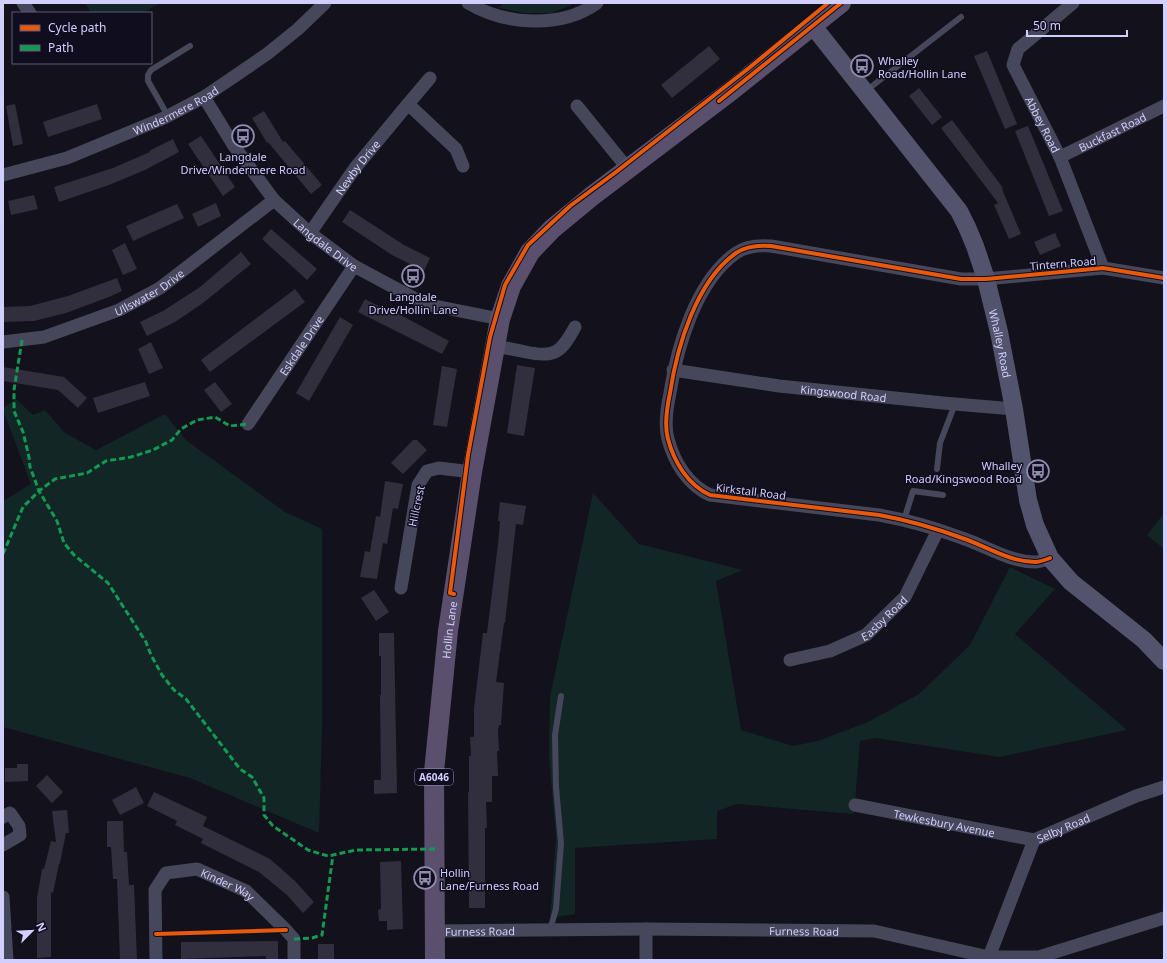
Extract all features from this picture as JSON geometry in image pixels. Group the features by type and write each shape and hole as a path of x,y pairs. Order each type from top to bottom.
{"main road":[{"name":"Hollin Lane","path":"435,960 434,772 448,631 472,472 500,319 511,286 530,252 552,229 732,90 841,3"}],"street":[{"path":"23,3 29,12"},
{"name":"Windermere Road","path":"3,175 67,158 168,116 204,97 267,54 298,29 325,3"},
{"path":"468,3 475,8 507,18 526,21 546,21 570,16 591,8 597,3"},
{"name":"Abbey Road","path":"1073,3 1018,49 1013,65 1060,157 1103,268"},
{"name":"Whalley Road","path":"813,26 866,91 959,211 967,227 986,279 999,332 1014,409 1028,500 1035,525 1050,558 1072,582 1144,640 1164,661"},
{"name":"Newby Drive","path":"310,232 356,168 430,78"},
{"name":"Langdale Drive","path":"204,97 234,146 274,200 310,232 354,266 424,304 500,319"},
{"path":"408,104 456,149 463,166"},
{"path":"577,106 628,169"},
{"name":"Buckfast Road","path":"1060,157 1164,106"},
{"name":"Ullswater Drive","path":"3,342 44,337 119,310 160,288 274,200"},
{"name":"Kirkstall Road","path":"986,279 949,277 771,246 760,245 748,247 737,252 723,264 701,295 687,324 673,370 668,405 667,437 675,459 686,477 700,490 710,495 879,515 904,520 938,530 985,546 1006,557 1036,562 1050,558"},
{"name":"Eskdale Drive","path":"248,424 354,266"},
{"name":"Tintern Road","path":"986,279 1103,268 1164,278"},
{"path":"496,346 542,356 551,354 565,344 575,327"},
{"name":"Kingswood Road","path":"673,370 779,386 1014,409"},
{"name":"Hillcrest","path":"401,588 418,485 427,471 433,469 439,468 472,472"},
{"name":"Easby Road","path":"790,660 830,651 866,635 905,597 938,530"},
{"name":"Selby Road","path":"989,957 1034,840 1136,796 1164,787"},
{"name":"Tewkesbury Avenue","path":"855,805 1034,840"},
{"path":"3,817 10,814 19,826 20,835 3,845"},
{"name":"Kinder Way","path":"156,960 155,890 166,873 197,869 246,891 294,939 294,960"},
{"path":"3,897 7,960"},
{"name":"Furness Road","path":"436,931 874,931 989,957 1039,957 1164,918"},
{"path":"646,930 646,960"}],"lane":[{"path":"866,91 961,17"},
{"path":"168,116 148,81 148,75 151,70 190,46"},
{"path":"937,469 940,443 954,404"},
{"path":"904,520 913,492 943,495"},
{"path":"550,930 556,909 561,844 556,787 556,734 561,696"}],"green space":[{"path":"85,3 161,3 144,12 90,12"},
{"path":"503,3 577,3 551,13 525,13 499,8"},
{"path":"16,399 33,415 45,410 65,433 96,450 165,414 186,440 285,512 322,529 322,730 319,833 190,778 3,727 3,501 31,484 3,410 3,408"},
{"path":"593,493 639,544 743,570 716,581 741,730 793,746 818,741 868,722 919,694 970,645 1010,567 1055,589 1015,634 1127,730 999,757 876,738 860,741 854,814 737,804 717,811 717,839 575,848 575,914 550,918 556,838 549,757 550,697"},
{"path":"1164,513 1164,549 1147,535"}],"building":[{"path":"709,46 720,59 672,98 661,85"},
{"path":"987,51 1017,124 1005,129 974,56"},
{"path":"919,88 942,117 932,125 909,96"},
{"path":"15,104 23,144 13,146 6,106"},
{"path":"97,104 102,119 48,137 43,122"},
{"path":"264,111 283,142 285,141 322,185 311,194 268,142 267,143 252,118"},
{"path":"952,120 1003,188 1002,189 1021,234 1009,239 994,205 998,203 941,128"},
{"path":"1028,126 1063,211 1049,216 1015,131"},
{"path":"201,136 235,187 223,196 188,144"},
{"path":"173,139 179,152 145,170 109,185 59,202 54,187 113,168 150,152 149,151"},
{"path":"34,195 38,209 11,215 8,201"},
{"path":"216,203 221,216 198,227 192,214"},
{"path":"177,204 184,218 133,241 126,226"},
{"path":"350,210 404,245 430,258 424,271 392,255 342,222"},
{"path":"271,229 317,269 307,280 262,239"},
{"path":"1055,233 1061,246 1040,255 1034,242"},
{"path":"125,243 137,269 123,275 112,250"},
{"path":"241,252 251,264 203,303 175,322 147,336 140,322 163,311 200,287"},
{"path":"117,278 122,291 109,297 66,313 34,321 3,322 3,307 30,306 68,296"},
{"path":"295,289 305,302 210,372 201,360"},
{"path":"365,299 394,314 395,312 449,341 442,354 358,312"},
{"path":"340,317 353,325 309,401 296,393"},
{"path":"151,342 163,368 149,374 138,349"},
{"path":"517,365 535,368 524,436 507,433"},
{"path":"442,366 457,369 447,427 433,425"},
{"path":"3,367 64,377 87,398 78,408 58,390 3,381"},
{"path":"145,382 150,396 98,413 93,398"},
{"path":"215,382 232,404 221,412 204,390"},
{"path":"413,440 417,440 427,450 403,474 391,463"},
{"path":"385,481 403,484 398,509 393,508 387,544 383,543 377,579 360,577 365,551 370,552 376,516 380,517"},
{"path":"500,502 526,506 523,525 516,524 505,623 496,682 504,683 501,725 499,725 498,731 498,776 492,776 492,802 486,802 487,828 485,828 485,908 469,908 468,792 469,793 469,756 471,756 470,737 474,737 474,709 483,633 487,633 498,544"},
{"path":"374,590 389,612 376,621 361,598"},
{"path":"379,633 394,633 397,793 374,794 374,780 381,780 381,656 379,656"},
{"path":"17,764 28,764 28,781 5,782 5,768 17,768"},
{"path":"47,775 63,792 52,803 36,786"},
{"path":"136,787 144,803 120,815 112,800"},
{"path":"154,792 207,817 203,826 270,859 295,881 314,902 303,913 287,895 259,872 201,843 203,839 175,825 177,821 147,806"},
{"path":"67,810 69,833 66,833 53,893 51,892 51,957 37,958 37,898 42,869 44,869 51,841 56,842 52,811"},
{"path":"107,821 123,821 124,852 127,852 129,885 134,885 137,960 120,960 117,879 113,879 111,847 107,847"},
{"path":"401,861 403,929 387,930 387,921 379,921 378,910 381,909 380,862"},
{"path":"278,941 278,960 266,960 266,956 181,959 181,942"},
{"path":"318,944 334,944 334,960 318,960"}],"marked path":[{"path":"22,340 14,390 14,411 23,432 30,467 39,491 57,521 64,543 74,555 108,583 146,642 162,675 174,690 186,699 240,769 252,777 264,798 264,815 273,826 308,850 328,856 356,850 435,849"},
{"path":"3,554 23,507 39,491 55,479 87,473 106,461 131,457 153,450 172,440 181,429 197,420 215,417 230,426 248,424"},
{"path":"294,939 312,938 322,935 333,855"}],"cycle path":[{"path":"454,594 450,593 468,455 490,337 505,285 528,245 570,206 749,68 828,3"},
{"path":"719,101 841,3"},
{"path":"1050,558 1035,562 1007,557 971,541 942,531 879,515 710,495 702,491 689,479 678,464 671,448 666,428 667,410 673,375 683,336 691,316 699,297 722,265 736,253 748,247 757,246 771,246 961,279 986,279 1103,268 1164,278"},
{"path":"156,934 286,930"}],"place":[{"name":"Whalley Road/Hollin Lane","path":"862,66"},
{"name":"Langdale Drive/Windermere Road","path":"243,136"},
{"name":"Langdale Drive/Hollin Lane","path":"413,276"},
{"name":"Whalley Road/Kingswood Road","path":"1038,471"},
{"name":"Hollin Lane/Furness Road","path":"425,878"}]}
